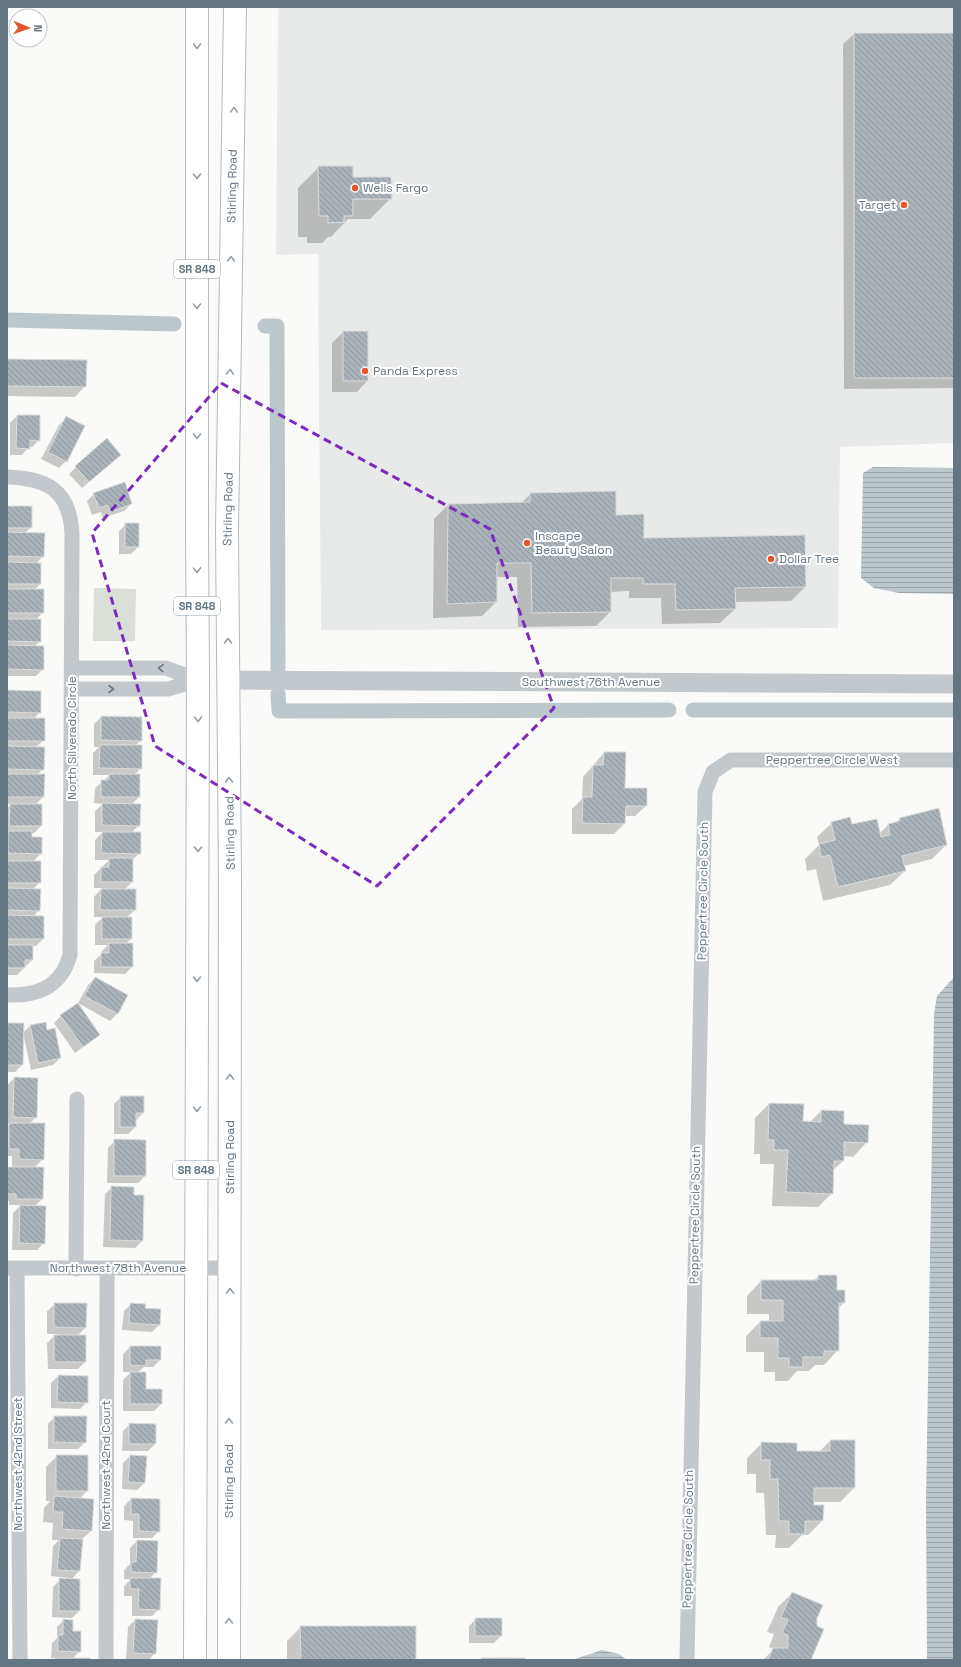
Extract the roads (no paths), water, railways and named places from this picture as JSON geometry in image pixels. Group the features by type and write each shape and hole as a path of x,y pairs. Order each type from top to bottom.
{"main road":[{"name":"SR 848","path":"195,1660 198,680 197,7"},
{"name":"Stirling Road","path":"229,1660 230,874 227,531 235,7"},
{"path":"197,374 208,381 216,389 229,410"},
{"path":"198,680 214,694 229,722"}],"street":[{"name":"North Silverado Circle","path":"7,477 29,478 45,483 58,493 67,506 72,524 73,668 71,944 68,963 55,981 37,993 27,995 7,995"},
{"path":"73,668 166,668 198,680"},
{"path":"72,688 168,689 198,680"},
{"name":"Southwest 76th Avenue","path":"228,680 954,684"},
{"name":"Peppertree Circle West","path":"713,772 731,760 954,760"},
{"name":"Peppertree Circle South","path":"686,1660 705,792 713,772"},
{"path":"76,1269 77,1099"},
{"name":"Northwest 78th Avenue","path":"12,1268 230,1268"},
{"name":"Northwest 42nd Street","path":"12,1268 20,1660"},
{"name":"Northwest 42nd Court","path":"106,1660 107,1269"}],"waterway":[{"path":"7,320 174,324"},
{"path":"265,326 277,326 278,668"},
{"path":"278,694 279,711 669,710"},
{"path":"693,710 954,710"}],"place":[{"name":"Wells Fargo","path":"355,188"},
{"name":"Target","path":"904,205"},
{"name":"Panda Express","path":"365,371"},
{"name":"Inscape Beauty Salon","path":"527,543"},
{"name":"Dollar Tree","path":"771,559"}]}
